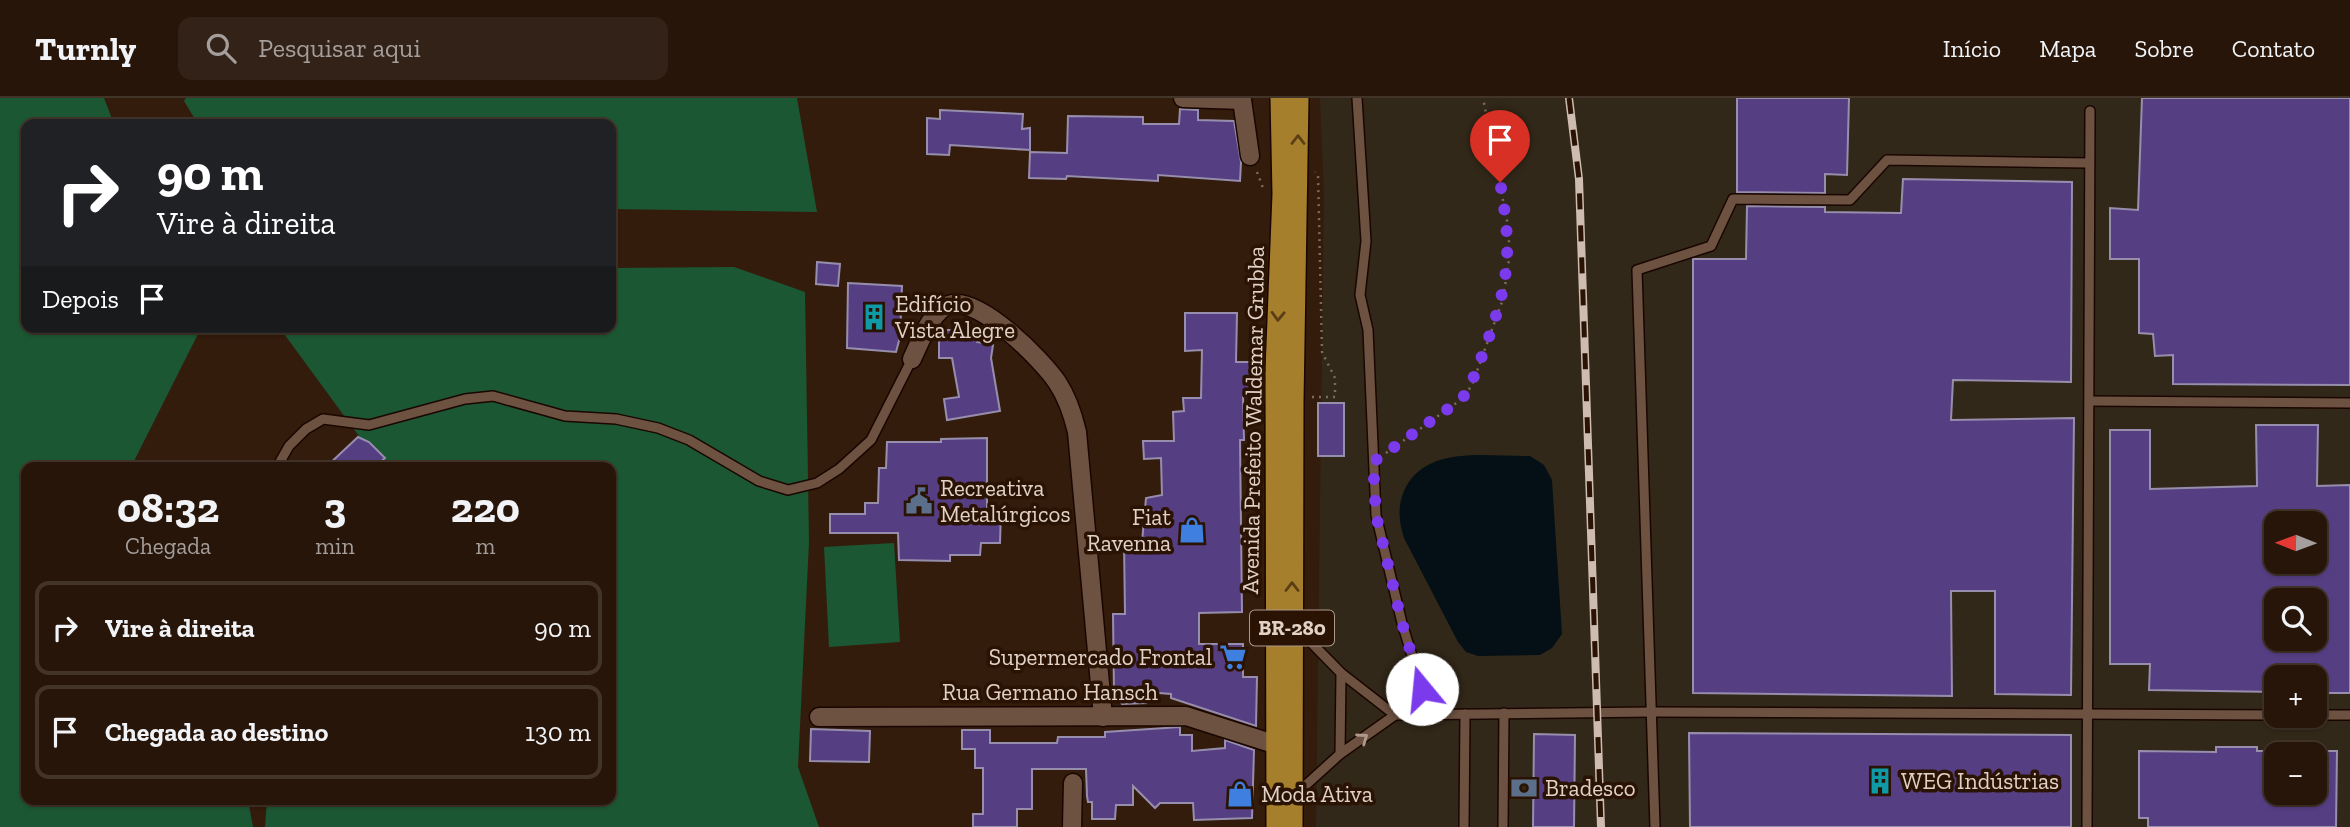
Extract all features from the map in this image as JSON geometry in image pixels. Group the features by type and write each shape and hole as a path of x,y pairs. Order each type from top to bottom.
{"highway":[{"name":"Avenida Prefeito Waldemar Grubba","path":"1277,827 1276,370 1283,194 1281,98"},
{"name":"Avenida Prefeito Waldemar Grubba","path":"1292,827 1293,396 1298,98"}],"street":[{"path":"1183,98 1242,100 1250,156"},
{"path":"912,359 937,313 950,304 979,309 1034,357 1057,382 1077,432 1103,717"},
{"name":"Rua Germano Hansch","path":"820,717 1186,716 1277,746"},
{"path":"1072,827 1073,783"}],"lane":[{"path":"1357,98 1366,241 1360,295 1368,330 1376,515 1402,623 1430,715"},
{"path":"2087,827 2090,111"},
{"path":"1656,827 1637,270 1711,246 1733,199 1850,200 1887,160 2090,163"},
{"path":"280,462 289,446 306,429 323,419 369,425 465,398 493,396 565,416 616,419 658,428 689,440 759,481 788,490 817,483 839,469 871,440 912,359"},
{"path":"2090,401 2350,403"},
{"path":"1292,623 1341,673 1395,715"},
{"path":"1340,754 1341,673"},
{"path":"1292,797 1340,754 1395,715 1652,712 2264,715"},
{"path":"1503,827 1504,713"},
{"path":"1464,827 1465,714"},
{"path":"2327,715 2350,715"}],"path":[{"path":"1373,462 1462,399 1472,385 1503,299 1509,260 1509,231 1483,98"},
{"path":"1293,396 1335,397 1335,378 1322,352 1318,175 1298,154"}],"shaded area":[{"path":"1320,98 2350,98 2350,827 1316,827 1324,195"},
{"path":"1477,455 1530,456 1544,465 1552,480 1562,634 1552,648 1540,655 1478,656 1466,652 1458,642 1404,538 1400,503 1414,476 1427,466 1442,460"}],"green space":[{"path":"0,98 104,98 112,119 21,119 21,333 196,333 197,336 134,462 21,462 21,805 249,805 253,827 0,827"},
{"path":"186,98 797,98 817,212 616,209 616,119 195,119 184,101"},
{"path":"734,267 805,292 809,542 798,767 819,827 265,827 267,805 616,805 616,462 378,462 283,333 616,333 616,268"},
{"path":"894,543 900,642 829,647 824,547"}],"building":[{"path":"1737,98 1849,98 1847,175 1825,174 1825,193 1737,192"},
{"path":"2142,98 2350,98 2350,385 2173,384 2173,355 2155,356 2153,334 2139,333 2139,259 2110,259 2110,208 2138,210"},
{"path":"1180,109 1198,110 1198,120 1234,121 1241,162 1240,181 1158,175 1158,181 1067,176 1066,179 1029,178 1030,152 1067,153 1068,116 1143,117 1143,124 1179,124"},
{"path":"940,110 1023,114 1022,129 1030,128 1030,150 950,145 949,155 927,154 927,118 940,119"},
{"path":"1903,179 2072,182 2071,382 1953,380 1951,420 2074,418 2071,695 1995,694 1995,591 1951,591 1952,696 1693,693 1693,259 1746,259 1747,206 1825,207 1825,212 1901,213"},
{"path":"817,262 840,264 838,286 816,284"},
{"name":"Edifício Vista Alegre","path":"848,283 902,286 900,337 896,352 847,348"},
{"path":"1185,313 1237,313 1236,362 1251,362 1251,397 1243,397 1244,440 1240,440 1242,612 1199,613 1199,644 1243,644 1243,677 1257,677 1256,726 1171,698 1171,694 1147,692 1146,703 1122,704 1114,693 1113,614 1125,614 1124,542 1142,542 1146,498 1162,495 1161,458 1144,459 1143,441 1174,441 1173,412 1184,411 1183,398 1201,398 1202,350 1185,351"},
{"path":"939,330 976,330 977,342 993,345 991,358 1000,411 947,420 944,399 959,397 952,358 939,358"},
{"path":"1318,403 1344,403 1344,456 1318,456"},
{"path":"2256,425 2318,425 2317,486 2350,485 2350,693 2327,693 2327,665 2264,665 2264,692 2149,690 2150,664 2110,664 2110,430 2150,430 2150,489 2257,486"},
{"path":"358,437 369,442 385,458 381,462 331,462"},
{"path":"987,438 987,510 1001,510 1000,543 981,543 980,555 950,555 950,561 899,560 898,533 830,533 830,514 865,514 865,503 878,503 879,468 886,468 887,442 941,442 941,439"},
{"path":"1180,727 1180,735 1192,735 1192,751 1225,748 1225,740 1254,750 1252,818 1194,820 1193,803 1160,803 1155,808 1133,786 1133,805 1116,805 1115,819 1092,819 1092,802 1088,802 1087,796 1086,769 1032,769 1032,809 1017,809 1017,827 973,827 973,814 983,814 983,768 975,768 975,749 962,749 962,730 990,730 990,743 1057,743 1058,737 1105,737 1105,732"},
{"path":"811,729 870,731 869,762 810,761"},
{"name":"WEG Indústrias","path":"1689,733 2071,735 2071,827 1690,827"},
{"path":"1534,734 1575,735 1574,827 1533,827"},
{"path":"2216,747 2257,747 2257,751 2264,751 2264,805 2327,805 2327,751 2337,751 2336,827 2148,827 2148,818 2139,818 2139,751 2216,752"}],"railway":[{"path":"1569,98 1579,179 1601,827"}],"place":[{"name":"Edifício Vista Alegre","path":"874,317"},
{"name":"Recreativa Metalúrgicos","path":"919,501"},
{"name":"Fiat Ravenna","path":"1192,530"},
{"name":"Supermercado Frontal","path":"1233,657"},
{"name":"WEG Indústrias","path":"1880,781"},
{"name":"Bradesco","path":"1524,788"},
{"name":"Moda Ativa","path":"1240,794"}],"route":[{"path":"1422,689 1402,623 1376,515 1373,462 1462,399 1472,385 1503,299 1509,260 1509,231 1500,182"}]}
